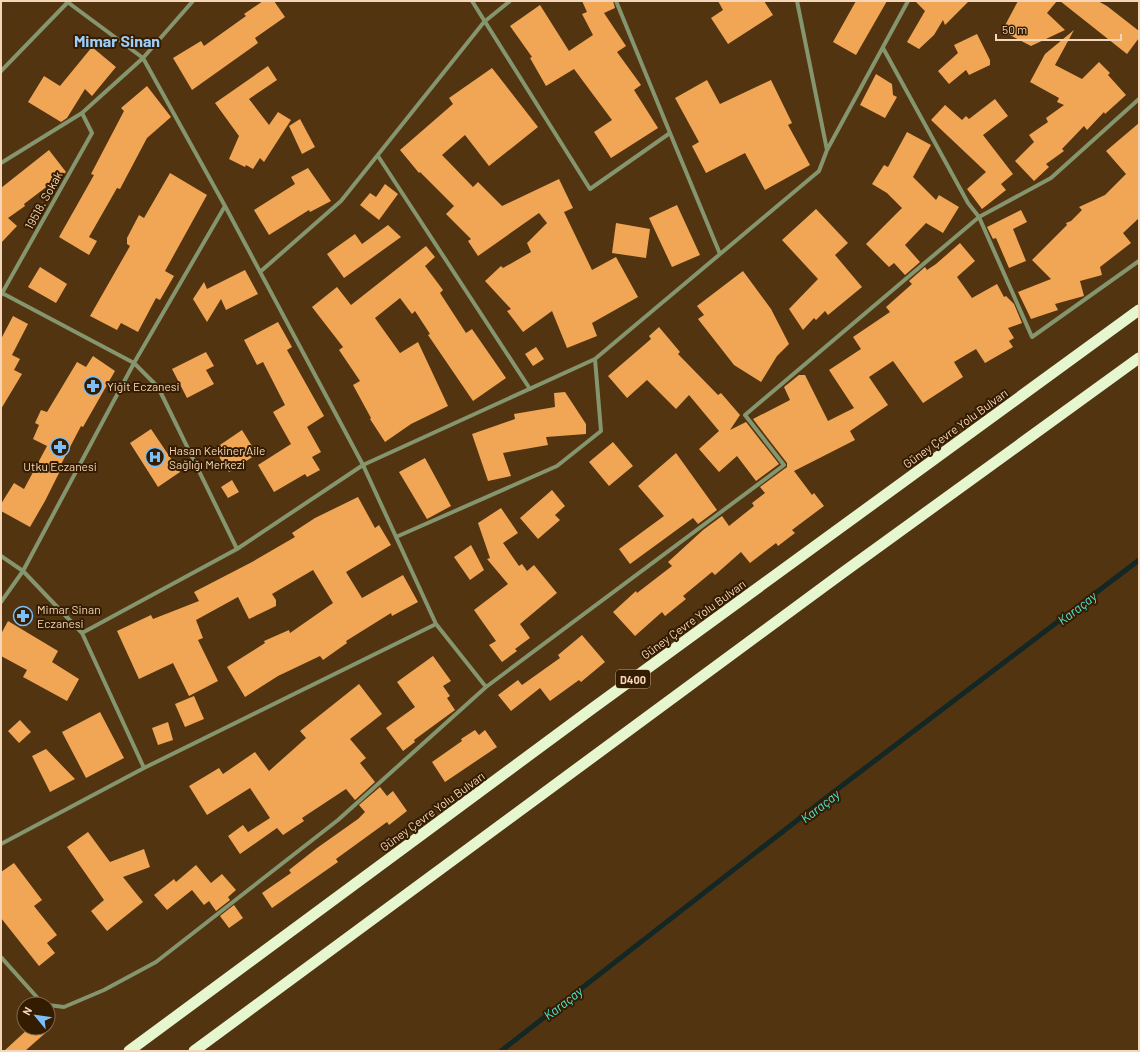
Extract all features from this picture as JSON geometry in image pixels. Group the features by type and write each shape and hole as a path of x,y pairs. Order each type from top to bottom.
{"highway":[{"name":"Güney Çevre Yolu Bulvarı","path":"129,1051 599,703 1139,310"},
{"path":"194,1051 841,574 1139,358"}],"street":[{"path":"1,163 82,113 143,58 193,1"},
{"path":"472,1 590,189 670,134"},
{"path":"260,272 342,201 484,22 510,1"},
{"path":"616,1 720,254"},
{"path":"797,1 827,150"},
{"path":"82,633 237,549 363,465 596,359 819,171 827,150 908,1"},
{"path":"1,71 67,2 143,58 226,206 363,465 436,624 486,687"},
{"path":"883,48 968,203 979,217 1032,337 1139,261"},
{"path":"56,1006 64,1007 104,990 156,962 338,820 486,687 784,465 744,415 979,217 1051,178 1139,99"},
{"name":"19518. Sokak","path":"2,294 92,132 82,113"},
{"path":"378,156 530,389"},
{"path":"1,602 23,571 134,363 226,206"},
{"path":"2,294 134,363 158,387 237,549"},
{"path":"396,537 557,466 601,431 596,359"},
{"path":"1,556 23,571 82,633 144,768"},
{"path":"1,844 144,768 436,624"},
{"path":"1,957 36,996"}],"building":[{"path":"263,1 274,1 285,17 255,38 258,43 192,90 173,58 201,41 204,46 246,16 244,14"},
{"path":"582,1 613,1 615,8 604,13 626,46 617,52 641,85 634,90 658,128 611,158 594,132 612,120 574,69 546,86 530,58 532,57 510,26 540,5 569,51 593,35 582,14 587,12"},
{"path":"718,1 764,1 773,15 728,44 711,18 723,10"},
{"path":"856,1 887,1 856,55 833,42"},
{"path":"915,1 969,1 945,25 943,20 934,35 919,49 907,42 925,11"},
{"path":"1018,1 1057,1 1047,13 1065,30 1031,46 1002,31"},
{"path":"1060,1 1098,1 1107,6 1139,31 1139,38 1127,54"},
{"path":"1074,30 1055,65 1082,79 1099,62 1110,73 1108,75 1126,95 1105,114 1104,112 1087,130 1084,126 1062,149 1064,151 1046,164 1049,167 1034,181 1015,161 1034,142 1029,135 1048,122 1046,118 1064,105 1057,102 1059,98 1030,82 1045,54"},
{"path":"977,34 990,60 990,65 969,75 966,70 949,84 938,71 958,53 954,45"},
{"path":"92,47 116,67 92,96 85,89 67,118 61,122 28,102 44,76 60,86"},
{"path":"268,66 277,80 249,99 269,125 278,112 291,120 264,162 260,158 253,169 246,165 245,167 229,159 239,136 215,103"},
{"path":"492,68 538,127 489,166 465,135 442,155 473,187 478,182 502,206 559,179 573,208 564,212 592,270 616,257 638,297 592,323 597,336 567,348 552,311 523,332 507,311 511,309 485,281 501,266 503,268 531,252 527,243 547,223 539,213 478,256 468,241 471,239 446,214 454,206 420,172 419,173 400,150 453,104 449,98"},
{"path":"876,74 892,84 893,95 897,97 885,118 860,105"},
{"path":"707,80 720,104 771,80 792,123 788,125 810,165 765,190 745,153 706,173 692,146 699,142 675,98"},
{"path":"147,86 171,117 147,138 120,189 117,188 89,237 97,241 89,255 59,237 94,175 91,174 124,111 121,108"},
{"path":"995,99 1008,116 983,135 1013,174 1001,184 1006,190 982,209 967,189 986,172 931,120 945,105 962,120 966,116 969,119"},
{"path":"300,119 315,147 302,154 289,126"},
{"path":"1139,123 1139,218 1123,233 1131,243 1100,267 1102,275 1080,281 1084,296 1055,304 1058,310 1031,319 1018,292 1051,279 1032,260 1067,225 1066,223 1071,221 1082,210 1079,207 1105,195 1126,174 1106,151"},
{"path":"907,132 931,145 913,177 936,200 939,195 959,207 943,233 926,223 905,245 920,262 905,275 894,263 889,267 866,244 902,208 887,193 872,184 884,165 888,167"},
{"path":"49,150 66,172 8,218 17,226 1,243 1,188"},
{"path":"308,168 331,201 310,212 309,210 269,235 254,210 295,184 291,177"},
{"path":"170,173 207,195 165,271 174,276 160,300 156,298 138,332 121,323 117,330 90,316 130,246 127,244 127,238 139,215 144,218"},
{"path":"385,184 398,194 379,220 360,205 370,193 376,197"},
{"path":"677,205 700,255 672,267 649,218"},
{"path":"816,209 848,243 835,255 862,287 828,315 825,311 816,320 814,318 803,330 789,309 818,279 782,240"},
{"path":"1021,210 1027,222 1013,229 1026,261 1009,268 996,238 993,239 987,227"},
{"path":"616,223 650,229 646,258 612,253"},
{"path":"388,225 401,237 344,278 327,254 355,234 362,244"},
{"path":"960,243 975,261 957,277 972,298 997,284 1004,297 1006,296 1014,304 1022,323 1008,328 1014,338 1009,341 1013,347 985,363 976,349 954,362 963,377 923,403 893,361 869,377 888,405 850,431 855,440 794,471 812,495 814,493 824,506 792,530 795,533 778,546 776,543 750,563 741,552 715,575 712,572 683,596 686,599 665,616 662,612 635,636 613,612 636,591 637,593 672,566 668,562 703,530 722,516 729,526 754,506 752,503 765,493 760,487 787,467 787,463 753,419 790,400 784,387 799,375 805,375 828,421 854,408 829,370 861,349 853,337 890,312 886,307 912,284 909,281 925,267 927,270 936,264"},
{"path":"426,246 435,257 425,266 443,290 440,293 466,333 472,329 506,378 473,401 428,335 430,334 415,311 412,314 400,298 375,318 400,353 418,342 448,406 411,424 385,442 370,419 371,418 353,385 360,381 339,350 343,347 312,307 337,287 351,305"},
{"path":"40,267 67,284 56,303 28,287"},
{"path":"245,270 258,294 226,310 221,299 207,322 193,299 204,282 207,289"},
{"path":"743,271 771,309 789,344 777,356 761,382 734,365 698,319 704,315 697,306"},
{"path":"13,316 28,324 12,355 20,359 14,370 22,374 1,409 1,339"},
{"path":"278,322 292,347 287,350 324,416 307,427 321,452 312,457 320,470 307,477 305,474 274,492 258,465 291,444 273,412 285,405 263,362 257,365 244,340"},
{"path":"659,327 680,352 678,354 718,395 721,393 740,415 730,430 746,422 779,464 756,481 737,456 719,472 699,449 719,431 689,395 676,409 647,380 627,398 608,376 651,339 649,336"},
{"path":"536,347 544,359 533,366 525,354"},
{"path":"206,352 214,366 206,370 214,384 187,398 172,369"},
{"path":"93,356 115,371 83,427 81,426 58,470 60,471 45,501 30,527 1,511 1,504 14,483 24,489 47,446 33,439 39,425 35,423 41,410 47,412 77,362 86,367"},
{"path":"565,392 586,424 586,434 546,437 548,445 503,453 511,476 488,481 472,434 515,419 514,414 555,407 554,393"},
{"name":"Hasan Kekiner Aile Sağlığı Merkezi","path":"151,429 180,472 158,487 130,443"},
{"path":"242,430 257,454 229,472 214,449"},
{"path":"613,442 633,466 609,486 589,462"},
{"path":"676,453 717,510 698,524 693,518 630,564 619,549 664,516 638,486"},
{"path":"425,458 451,506 427,519 399,472"},
{"path":"232,480 239,492 228,498 221,487"},
{"path":"552,490 565,506 555,515 560,520 538,539 520,518"},
{"path":"358,497 375,528 379,525 391,545 346,572 362,598 403,575 418,602 392,616 391,613 346,641 347,643 323,660 320,656 278,676 245,697 227,667 265,643 264,641 289,630 290,633 333,603 313,570 272,594 276,600 276,606 249,619 238,597 196,620 203,638 198,640 218,681 189,696 173,663 139,679 117,631 151,615 153,619 199,601 194,592 252,562 295,537 292,533 315,518"},
{"path":"501,508 518,533 503,543 519,566 522,564 527,571 534,565 557,593 520,624 530,638 515,649 517,651 502,662 489,645 496,641 474,610 508,584 487,559 490,558 478,523"},
{"path":"471,545 484,570 470,580 454,557"},
{"path":"8,621 58,651 52,662 79,679 67,701 23,677 27,670 1,656 1,634"},
{"path":"582,635 605,662 581,682 579,680 550,701 540,688 511,711 498,695 518,680 522,685 560,658 558,655"},
{"path":"433,656 451,681 443,686 450,696 447,698 455,710 414,740 415,742 403,751 386,728 415,707 397,682"},
{"path":"359,684 382,714 350,739 366,758 360,763 375,782 355,800 346,789 302,818 304,821 283,835 277,828 240,854 228,836 243,825 248,832 270,818 250,788 207,815 189,786 219,768 223,774 255,752 269,771 306,738 300,731"},
{"path":"194,696 204,719 185,727 175,704"},
{"path":"100,712 124,758 86,778 62,732"},
{"path":"20,720 31,732 19,743 8,731"},
{"path":"168,722 173,740 158,745 152,728"},
{"path":"475,730 479,735 485,730 497,747 445,782 432,762"},
{"path":"46,749 75,779 50,792 32,756"},
{"path":"380,787 387,796 393,791 407,811 389,825 387,822 336,859 338,862 272,908 262,893 291,873 289,870 317,848 358,819 365,812 359,805"},
{"path":"88,832 110,862 144,849 150,867 123,877 143,902 107,931 91,911 104,900 67,847"},
{"path":"14,863 42,900 34,906 57,935 47,943 55,953 39,966 1,918 1,872"},
{"path":"196,865 211,883 222,874 236,890 228,897 230,900 216,911 209,901 204,905 192,890 167,910 154,895 174,879 176,882"},
{"path":"234,905 243,918 229,928 220,916"},
{"path":"20,1036 42,1036 25,1051 4,1051"}],"waterway":[{"name":"Karaçay","path":"501,1051 831,794 1139,560"}],"place":[{"name":"Yiğit Eczanesi","path":"93,386"},
{"name":"Utku Eczanesi","path":"60,447"},
{"name":"Hasan Kekiner Aile Sağlığı Merkezi","path":"155,457"},
{"name":"Mimar Sinan Eczanesi","path":"23,616"}],"district":[{"name":"Mimar Sinan","path":"117,40"}]}
